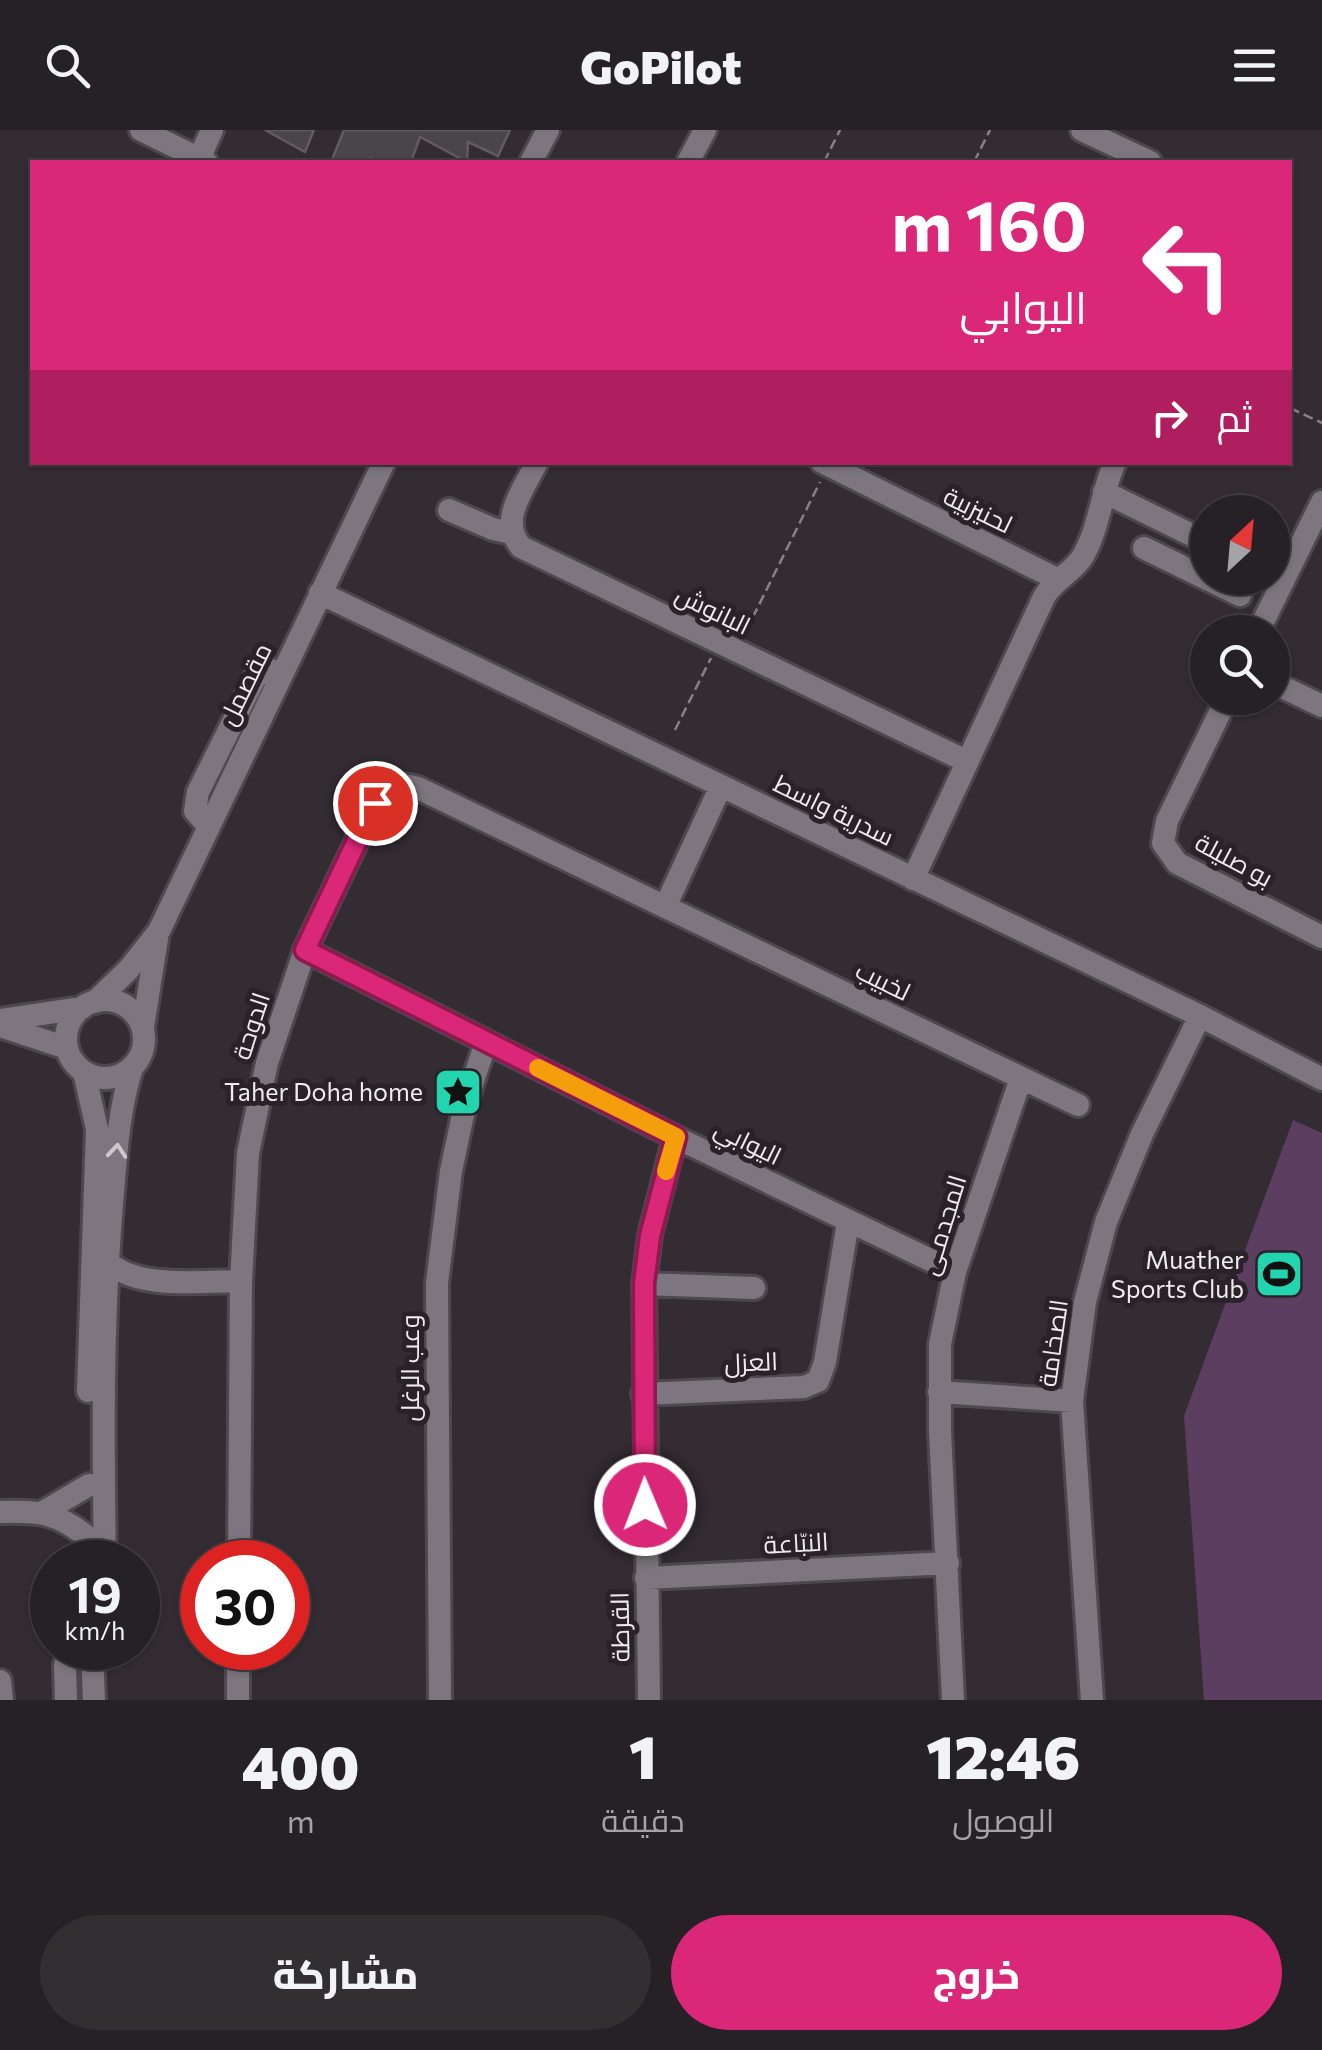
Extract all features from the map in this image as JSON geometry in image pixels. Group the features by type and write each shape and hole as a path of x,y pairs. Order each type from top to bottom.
{"street":[{"path":"141,130 201,160"},
{"path":"203,160 212,130"},
{"path":"532,160 548,130"},
{"path":"689,160 705,130"},
{"path":"1082,130 1146,160"},
{"name":"مقصمل","path":"88,1005 129,969 159,931 383,465"},
{"path":"512,533 511,516 536,465"},
{"name":"لحنيزبية","path":"827,465 1057,580"},
{"path":"913,878 1044,597 1057,580 1076,566 1084,552 1098,520 1113,465"},
{"path":"1104,492 1190,535"},
{"path":"1290,556 1322,502"},
{"name":"البانوش","path":"450,510 512,533 528,552 966,762"},
{"path":"1144,548 1190,570"},
{"name":"سدرية واسط","path":"320,593 1200,1016 1322,1079"},
{"path":"1290,691 1322,706"},
{"name":"بو صليلة","path":"1219,715 1167,821 1164,844 1177,862 1322,937"},
{"name":"لخبيب","path":"375,803 380,794 398,785 418,788 1078,1105"},
{"path":"665,907 721,786"},
{"name":"الدوحة","path":"239,1540 241,1281 248,1153 266,1062 305,950 375,803"},
{"name":"مقصمل","path":"142,1028 159,931"},
{"name":"اليوابي","path":"305,950 955,1272"},
{"path":"0,1023 110,1000 136,1014 142,1028 144,1042 120,1108 107,1261 102,1405 105,1540"},
{"path":"88,1005 72,1019 67,1033 67,1048 73,1061 84,1072 108,1078 132,1068"},
{"name":"الصخامة","path":"1092,1700 1072,1401 1085,1302 1106,1222 1142,1134 1200,1016"},
{"path":"0,1023 67,1048"},
{"name":"وعب الرغل","path":"440,1700 437,1283 450,1170 465,1105 486,1042"},
{"path":"84,1072 97,1129 88,1342 90,1540"},
{"name":"المجدمـى","path":"953,1700 940,1344 955,1272 1021,1078"},
{"name":"القرطة","path":"649,1700 644,1284 650,1236 676,1137"},
{"name":"العزل","path":"643,1394 804,1388 818,1381 825,1362 848,1222"},
{"path":"107,1261 140,1280"},
{"path":"106,1300 122,1286 140,1280 241,1281"},
{"path":"644,1284 754,1288"},
{"path":"939,1392 1072,1401"},
{"path":"0,1512 45,1511 89,1486"},
{"path":"45,1511 78,1540"},
{"name":"النبّاعة","path":"646,1578 948,1563"},
{"path":"66,1700 67,1670"},
{"path":"93,1670 94,1700"},
{"path":"107,1670 108,1700"},
{"path":"238,1670 238,1700"},
{"path":"0,1681 2,1700"}],"path":[{"path":"825,160 840,130"},
{"path":"975,160 990,130"},
{"path":"1292,409 1322,423"},
{"path":"675,730 727,647 824,465"}],"shaded area":[{"name":"Muather Sports Club","path":"1293,1120 1322,1133 1322,1700 1204,1700 1184,1416"}],"building":[{"path":"265,130 314,130 305,152"},
{"path":"344,130 510,130 498,156 468,142 467,160 463,160 420,137 412,160 332,160"}],"slow traffic":[{"path":"538,1068 676,1137 666,1171"}],"place":[{"name":"Taher Doha home","path":"458,1092"},
{"name":"Muather Sports Club","path":"1279,1274"}],"route":[{"path":"375,803 305,950 676,1137 655,1211 644,1284 645,1505"}]}
